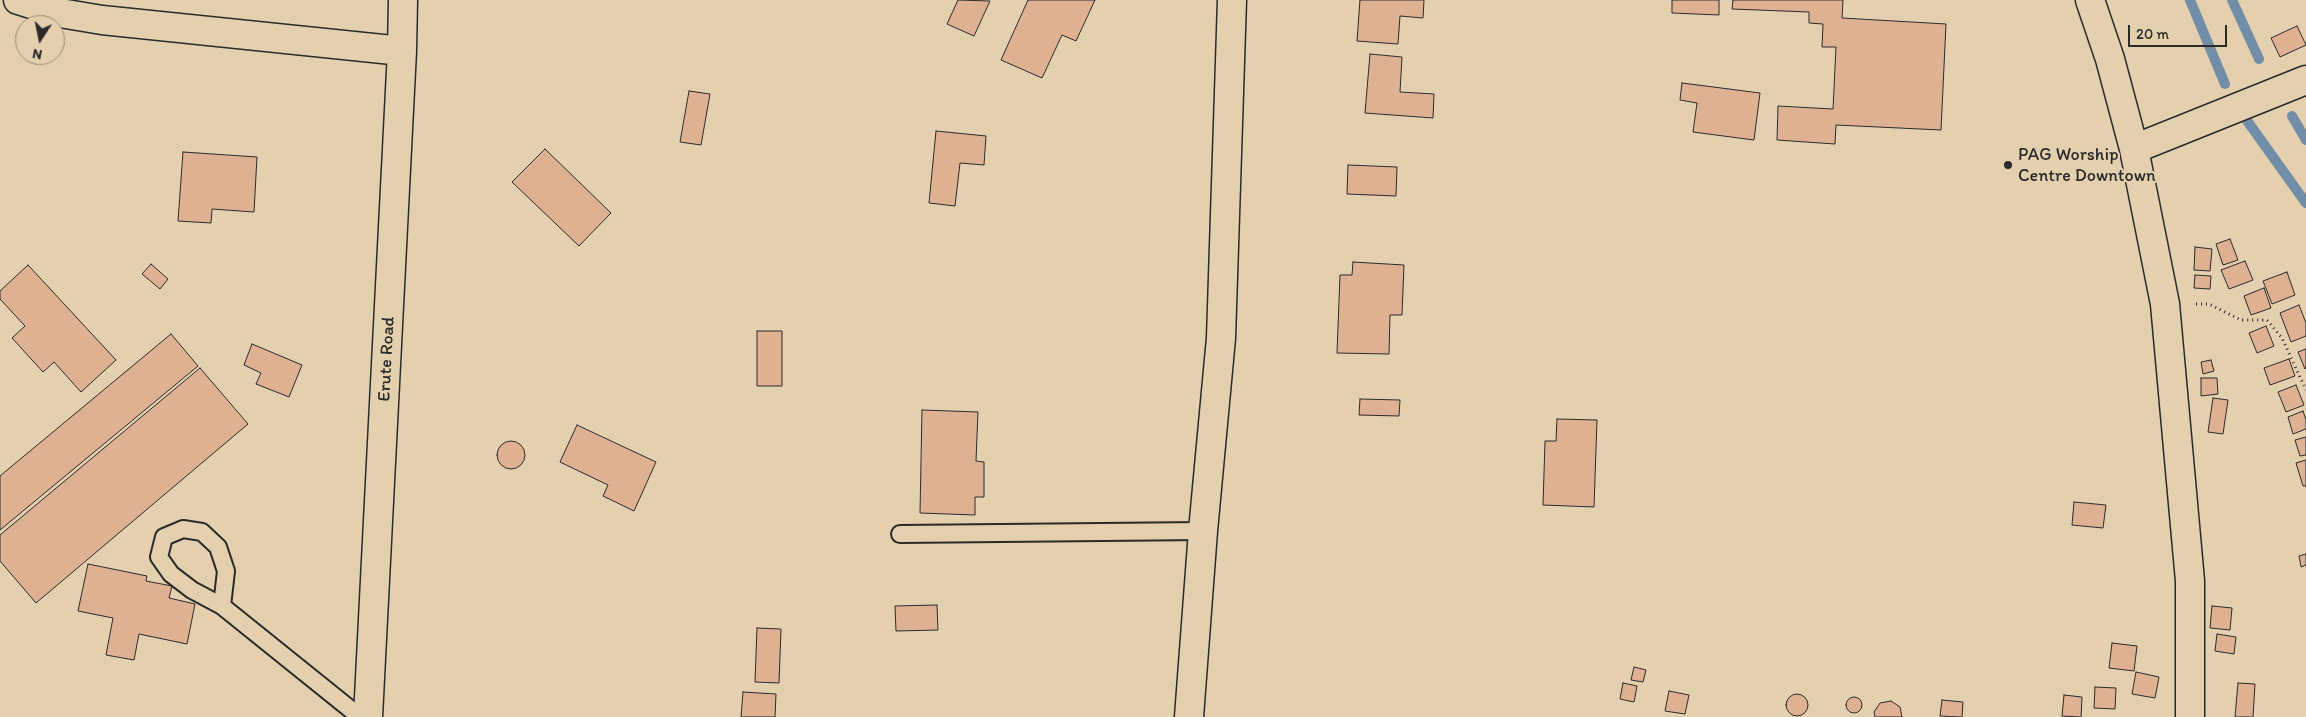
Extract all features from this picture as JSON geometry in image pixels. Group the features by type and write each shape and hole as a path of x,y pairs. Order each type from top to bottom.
{"street":[{"path":"18,0 60,13 102,20 402,51"},
{"name":"Erute Road","path":"368,717 403,0"},
{"path":"1189,717 1203,531 1221,338 1232,0"},
{"path":"2090,0 2110,59 2134,149 2165,304 2190,580 2190,717"},
{"path":"2134,149 2306,80"}],"lane":[{"path":"222,606 226,571 218,548 202,532 193,530 183,529 164,537 159,557 171,574 192,590 222,606 360,717"},
{"path":"900,534 1203,531"}],"path":[{"path":"2165,304 2209,304 2241,320 2267,320 2282,338 2306,390"}],"building":[{"path":"958,0 990,1 974,36 947,24"},
{"path":"1028,0 1095,0 1076,41 1062,35 1042,78 1001,60"},
{"path":"1360,0 1424,0 1423,18 1400,16 1398,44 1357,41"},
{"path":"1672,0 1719,0 1719,15 1672,13"},
{"path":"1733,0 1843,0 1842,18 1946,24 1941,130 1836,125 1835,144 1777,140 1778,106 1833,109 1836,47 1822,47 1823,24 1809,23 1809,12 1732,9"},
{"path":"2297,26 2306,45 2280,57 2271,38"},
{"path":"1370,54 1402,57 1400,92 1434,94 1433,118 1365,113"},
{"path":"1682,83 1760,93 1754,140 1693,132 1697,103 1680,100"},
{"path":"689,91 710,94 701,145 680,142"},
{"path":"936,131 986,136 984,165 960,163 955,206 929,203"},
{"path":"545,149 611,213 579,246 512,182"},
{"path":"183,152 257,157 254,212 212,209 211,223 178,221"},
{"path":"1348,165 1397,167 1396,196 1347,194"},
{"path":"2230,239 2238,260 2223,265 2216,244"},
{"path":"2195,247 2212,249 2210,271 2194,270"},
{"path":"2245,261 2253,280 2229,289 2221,270"},
{"path":"1353,262 1404,265 1402,315 1390,315 1389,354 1337,353 1340,275 1352,275"},
{"path":"151,264 168,279 160,289 142,274"},
{"path":"28,265 116,360 81,392 54,362 43,372 12,338 25,326 0,299 0,291"},
{"path":"2287,272 2295,295 2272,304 2263,281"},
{"path":"2195,275 2211,276 2210,289 2194,288"},
{"path":"2264,288 2271,308 2251,315 2244,296"},
{"path":"2299,305 2306,323 2306,336 2291,342 2280,313"},
{"path":"2266,326 2274,346 2257,353 2249,333"},
{"path":"757,331 782,331 782,386 757,386"},
{"path":"171,334 198,366 0,530 0,476"},
{"path":"252,344 302,365 289,397 256,384 261,373 244,365"},
{"path":"2306,349 2306,368 2305,369 2298,352"},
{"path":"2289,359 2295,376 2270,385 2264,368"},
{"path":"2211,360 2214,371 2203,374 2201,362"},
{"path":"200,368 248,424 36,603 0,561 0,535"},
{"path":"2201,378 2217,378 2218,394 2201,396"},
{"path":"2296,385 2304,405 2286,412 2278,392"},
{"path":"2213,398 2228,400 2223,434 2208,432"},
{"path":"1360,399 1400,400 1399,416 1359,415"},
{"path":"922,410 978,412 976,461 984,462 984,497 975,497 975,515 920,513"},
{"path":"2303,411 2306,429 2293,434 2288,417"},
{"path":"1557,419 1597,420 1594,507 1543,505 1545,441 1556,441"},
{"path":"577,425 656,462 634,511 603,496 608,485 560,462"},
{"path":"2306,437 2306,455 2300,456 2295,440"},
{"path":"511,441 521,445 525,455 521,465 511,469 501,465 497,455 501,445"},
{"path":"2306,460 2306,486 2303,486 2296,463"},
{"path":"2074,502 2106,505 2103,528 2072,525"},
{"path":"2306,554 2306,565 2301,567 2299,556"},
{"path":"88,564 147,576 146,581 172,586 169,598 195,604 187,644 139,634 134,660 106,655 113,618 78,611"},
{"path":"937,605 938,630 896,631 895,606"},
{"path":"2212,606 2232,608 2230,630 2210,628"},
{"path":"757,628 781,629 779,683 755,682"},
{"path":"2217,634 2236,637 2234,654 2215,651"},
{"path":"2112,643 2137,646 2134,671 2109,668"},
{"path":"1634,667 1646,670 1643,682 1631,680"},
{"path":"2136,672 2159,677 2155,698 2132,694"},
{"path":"1623,683 1637,686 1634,702 1620,699"},
{"path":"2238,683 2255,684 2253,717 2235,717"},
{"path":"2095,687 2116,688 2115,709 2094,708"},
{"path":"1669,691 1689,695 1685,714 1665,711"},
{"path":"743,692 776,694 775,717 741,717"},
{"path":"1797,694 1805,697 1808,705 1805,713 1797,716 1789,713 1786,705 1789,697"},
{"path":"2064,695 2082,697 2081,717 2062,716"},
{"path":"1851,697 1857,697 1862,702 1860,711 1851,713 1846,708 1846,702"},
{"path":"1942,700 1963,702 1962,717 1940,716"},
{"path":"1891,701 1900,707 1902,717 1875,717 1874,712 1880,703"}],"waterway":[{"path":"2190,0 2225,84"},
{"path":"2232,0 2259,59"},
{"path":"2243,115 2306,203"},
{"path":"2292,116 2306,140"}],"place":[{"name":"PAG Worship Centre Downtown","path":"2008,165"}]}
